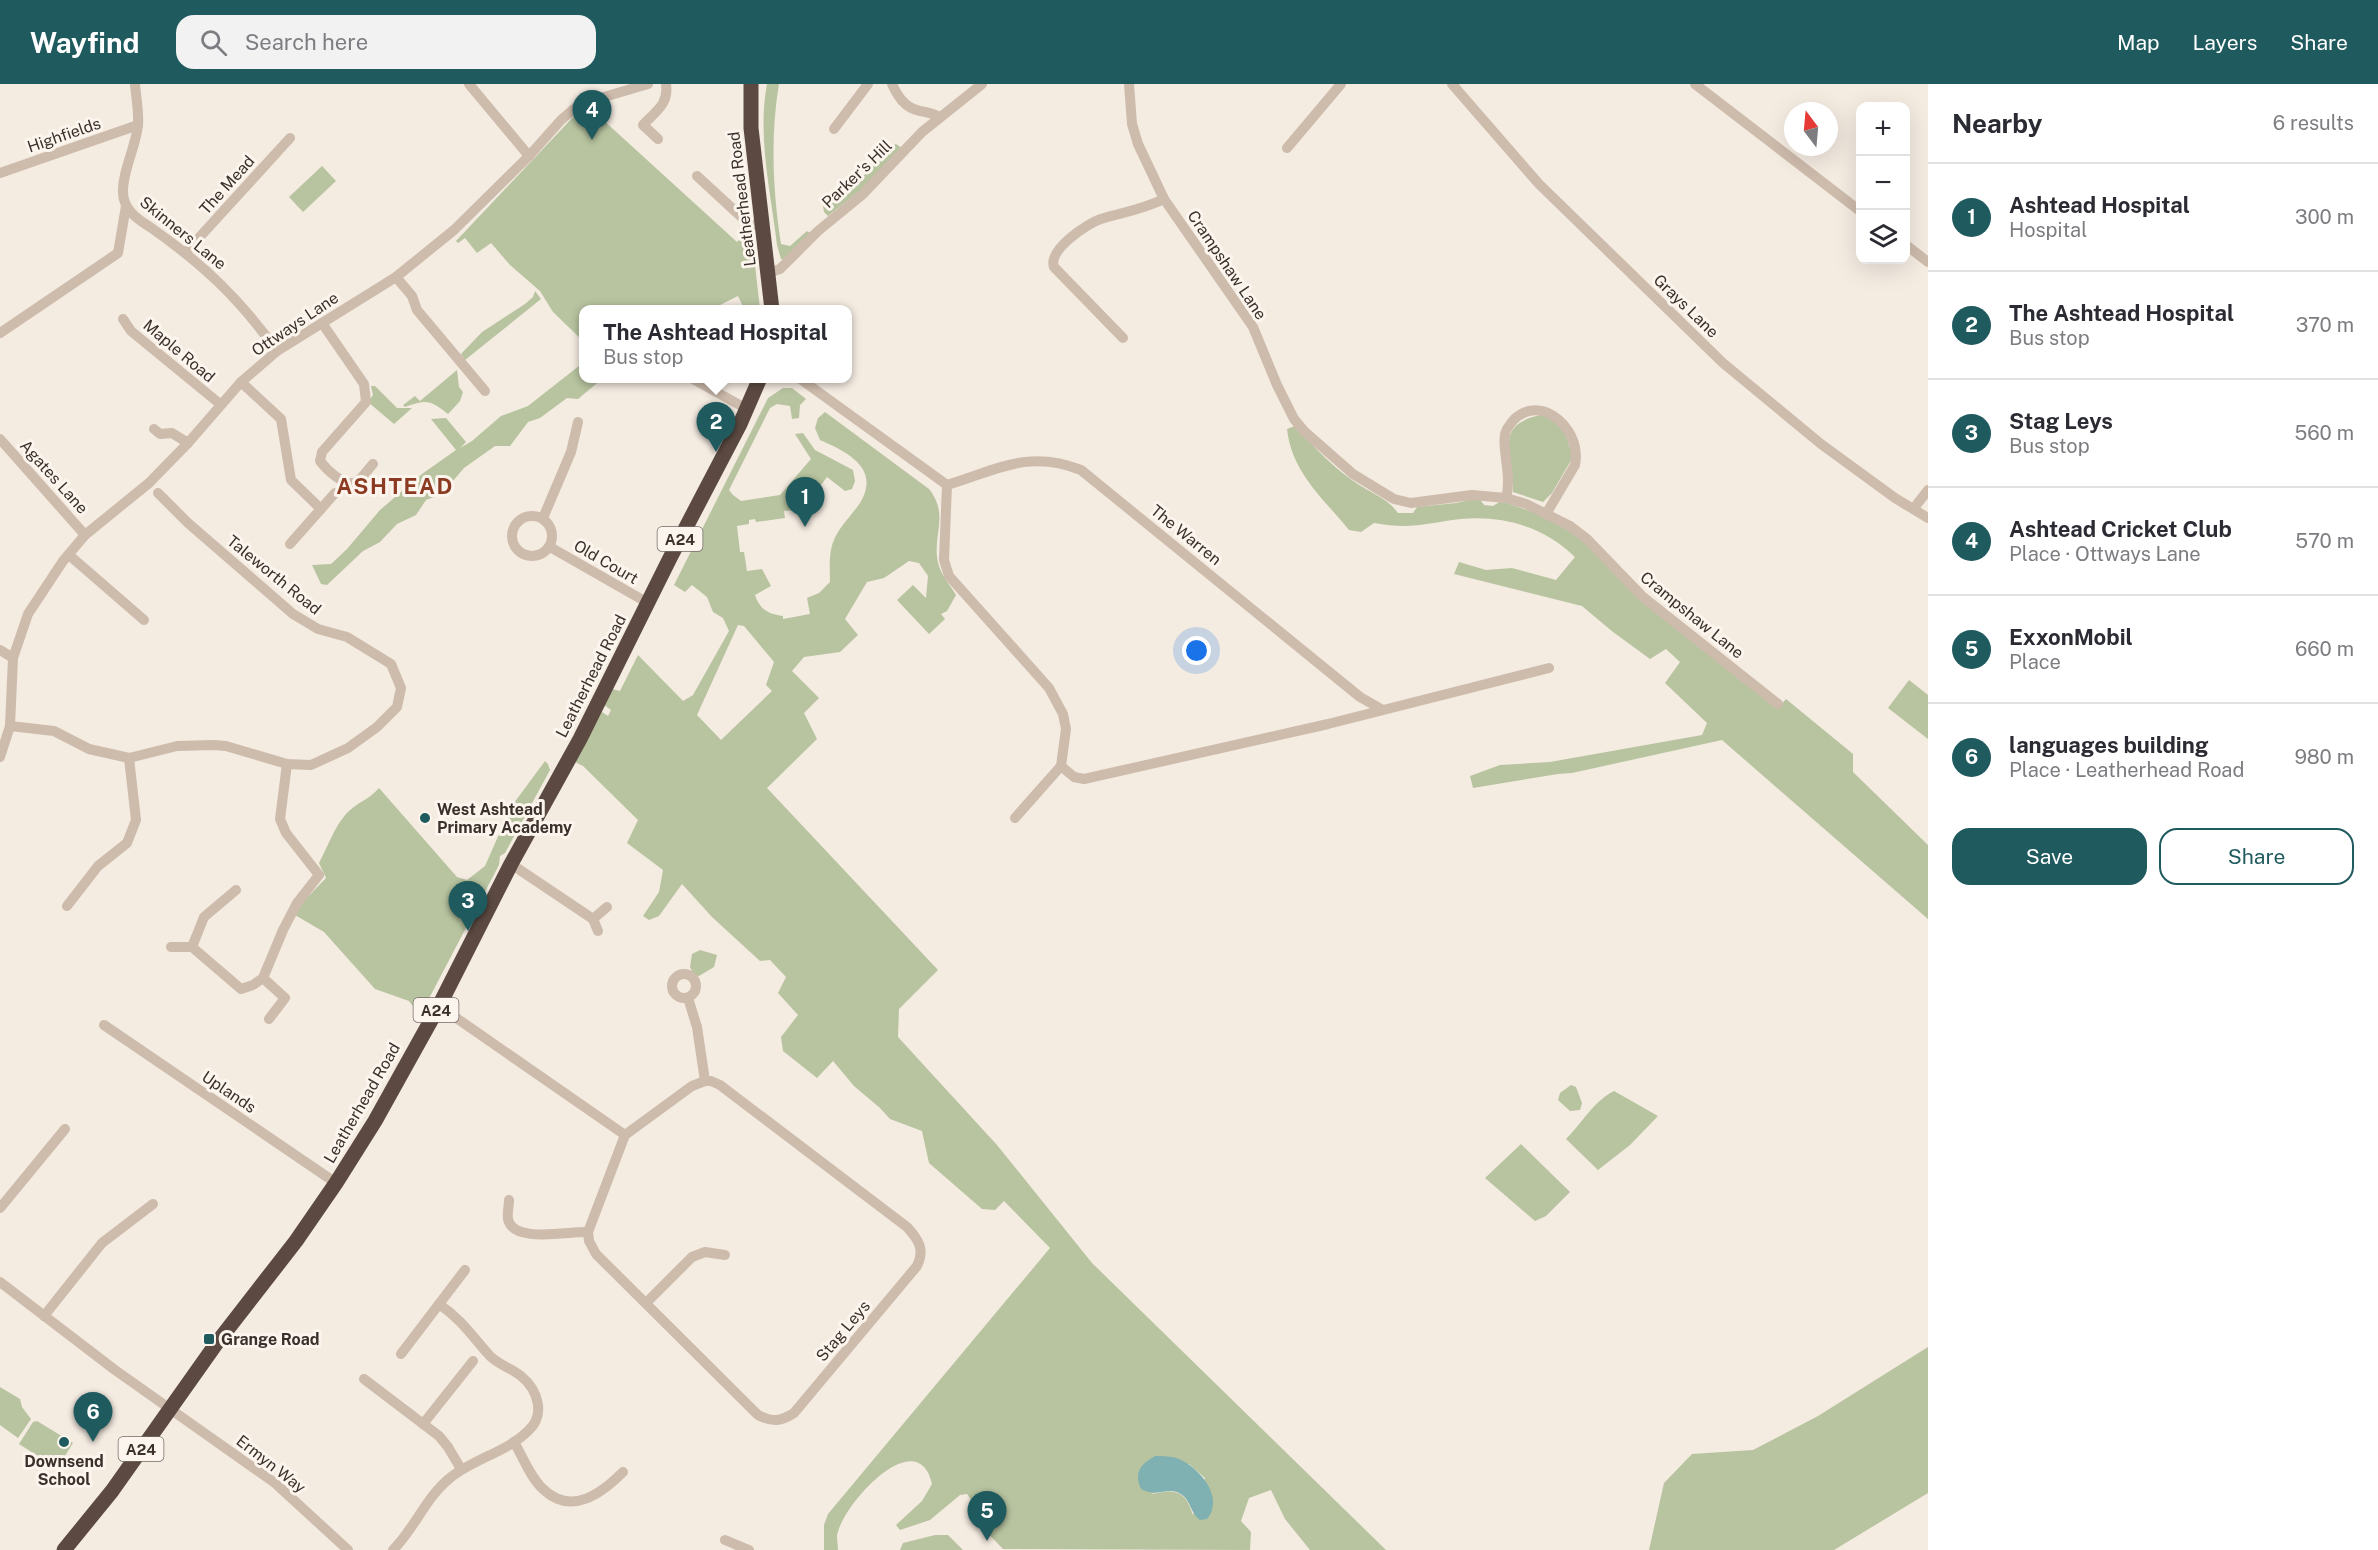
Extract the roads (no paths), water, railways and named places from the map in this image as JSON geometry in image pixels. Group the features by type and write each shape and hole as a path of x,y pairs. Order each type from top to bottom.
{"highway":[{"name":"Leatherhead Road","path":"751,84 751,128 772,305"},
{"name":"Leatherhead Road","path":"64,1550 112,1491 170,1408 292,1246 336,1183 375,1121 580,739 747,409 758,383"}],"street":[{"name":"Skinners Lane","path":"135,84 138,125 123,193 126,206 136,218 186,252 212,274 254,319 277,351"},
{"path":"469,84 529,156"},
{"name":"Ottways Lane","path":"0,757 10,726 13,658 28,614 85,535 137,495 188,443 241,382 277,351 396,277 454,230 575,108 587,102 648,84"},
{"path":"658,140 643,125 665,102 666,84"},
{"path":"834,129 868,84"},
{"path":"892,84 906,105 939,117"},
{"name":"Parker's Hill","path":"768,273 780,269 818,231 862,195 922,132 982,84"},
{"name":"Crampshaw Lane","path":"1129,84 1132,124 1138,144 1164,199 1253,327 1276,385 1294,419 1321,447 1353,474 1394,499 1411,503 1472,495 1506,498 1546,514 1587,539 1643,597 1778,704"},
{"path":"1287,148 1341,84"},
{"name":"Grays Lane","path":"1452,84 1539,184 1723,363 1821,444 1894,498 1928,518"},
{"path":"1464,97 1468,84"},
{"path":"1695,84 1859,210"},
{"name":"Highfields","path":"0,173 138,125"},
{"name":"The Mead","path":"186,252 290,138"},
{"path":"697,176 748,224 763,227"},
{"path":"1123,338 1054,267 1054,257 1059,249 1082,229 1100,220 1137,211 1164,199"},
{"path":"0,333 118,253 126,206"},
{"path":"1910,249 1928,262"},
{"path":"396,277 412,296 417,310 485,391"},
{"name":"Maple Road","path":"123,319 131,331 220,404"},
{"path":"322,323 364,384 366,402 327,446 320,455 320,461 343,481 349,483 357,482 373,464"},
{"path":"241,382 281,419 291,480 321,509"},
{"path":"700,383 747,409"},
{"path":"807,383 928,474 947,485 944,560 950,576 1049,688 1057,701 1066,729 1061,766 1016,818"},
{"path":"1506,498 1510,477 1504,442 1505,432 1520,416 1539,410 1548,412 1566,427 1573,439 1577,457 1575,465 1546,514"},
{"path":"543,518 571,452 578,422"},
{"path":"154,429 160,434 172,433 188,443"},
{"name":"Agates Lane","path":"0,438 85,535"},
{"name":"The Warren","path":"947,485 1017,463 1042,459 1061,462 1081,470 1360,697 1381,709"},
{"path":"1914,508 1928,490"},
{"path":"290,544 335,493"},
{"name":"Taleworth Road","path":"10,726 54,731 89,749 129,758 177,746 214,745 226,746 287,764 311,765 348,748 377,727 397,707 401,688 391,664 347,637 318,629 293,614 158,494"},
{"name":"Old Court","path":"533,515 543,518 550,526 553,537 549,547 542,554 531,556 520,553 513,545 511,534 514,524 522,517 533,515"},
{"name":"Old Court","path":"549,547 648,603"},
{"path":"69,555 144,620"},
{"path":"0,650 13,658"},
{"path":"1061,766 1074,777 1084,779 1328,724 1549,668"},
{"path":"67,906 98,866 127,843 136,820 129,758"},
{"path":"171,947 192,947 241,989 263,978 297,903 319,875 286,833 280,819 287,764"},
{"path":"511,864 592,919 598,931"},
{"path":"192,947 204,917 236,891"},
{"path":"592,919 607,907"},
{"path":"263,978 285,998 269,1019"},
{"path":"509,1200 510,1224 523,1234 588,1232 625,1135 692,1086 705,1081 697,1027 688,998"},
{"path":"438,1006 625,1135"},
{"name":"Uplands","path":"104,1025 336,1183"},
{"name":"Stag Leys","path":"588,1232 591,1248 596,1254 758,1415 772,1421 779,1421 794,1413 917,1266 922,1249 919,1241 907,1227 720,1085 705,1081"},
{"path":"0,1208 65,1129"},
{"path":"44,1316 102,1243 153,1204"},
{"path":"646,1303 692,1257 705,1252 725,1255"},
{"path":"400,1354 465,1270"},
{"path":"0,1282 170,1408"},
{"path":"393,1550 436,1492 461,1469 526,1434 538,1419 540,1410 533,1390 520,1375 493,1358 466,1326 439,1304"},
{"path":"423,1424 473,1361"},
{"path":"364,1379 439,1436 461,1469"},
{"name":"Ermyn Way","path":"170,1408 275,1483 348,1550"},
{"path":"514,1442 542,1489 556,1499 569,1502 592,1497 610,1485 623,1472"},
{"path":"725,1540 749,1550"}],"water":[{"path":"1155,1456 1179,1459 1202,1476 1212,1493 1212,1511 1207,1519 1200,1520 1186,1499 1179,1493 1170,1491 1152,1493 1141,1489 1138,1473 1142,1466"}],"place":[{"name":"Ashtead Cricket Club","path":"592,140"},
{"name":"The Ashtead Hospital","path":"716,452"},
{"name":"Ashtead Hospital","path":"805,527"},
{"name":"West Ashtead Primary Academy","path":"425,818"},
{"name":"Stag Leys","path":"468,931"},
{"name":"Grange Road","path":"209,1339"},
{"name":"Downsend School","path":"64,1442"},
{"name":"languages building","path":"93,1442"},
{"name":"ExxonMobil","path":"987,1541"}],"district":[{"name":"ASHTEAD","path":"395,486"}]}
